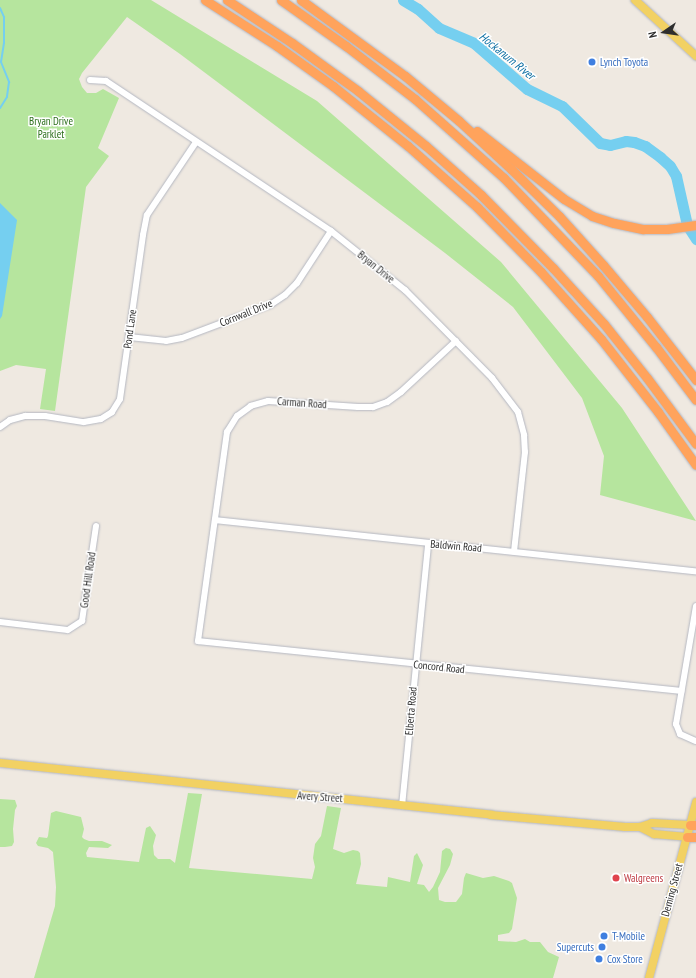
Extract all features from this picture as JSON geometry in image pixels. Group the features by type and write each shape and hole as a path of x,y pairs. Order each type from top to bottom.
{"highway":[{"path":"205,0 277,46 338,90 408,146 477,207 537,268 601,339 642,390 696,465"},
{"path":"227,0 281,35 346,81 426,146 481,195 553,268 604,324 647,378 696,444"},
{"path":"281,0 346,46 415,99 504,178 555,230 602,282 656,347 696,400"},
{"path":"302,0 370,49 426,93 504,150 579,209 599,218 642,229 672,228 696,225"},
{"path":"426,93 493,152 563,222 632,299 696,380"}],"main road":[{"path":"635,0 696,56"},
{"name":"Avery Street","path":"0,763 491,815 640,827 652,823 693,825"},
{"name":"Deming Street","path":"648,978 691,837 696,802"},
{"name":"Avery Street","path":"640,827 650,833 691,837"}],"street":[{"name":"Bryan Drive","path":"90,80 106,81 331,231 405,290 492,378 518,412 524,435 524,452 514,551"},
{"name":"Pond Lane","path":"0,427 10,420 25,416 45,416 84,422 101,419 112,412 120,399 147,216 196,142"},
{"name":"Cornwall Drive","path":"129,337 166,341 182,338 270,305 285,295 297,282 331,231"},
{"name":"Carman Road","path":"198,641 227,432 237,416 251,406 268,401 358,407 373,406 387,402 401,392 456,341"},
{"name":"Baldwin Road","path":"216,520 428,544 514,551 696,571"},
{"name":"Good Hill Road","path":"0,622 68,630 82,621 96,526"},
{"name":"Elberta Road","path":"402,806 428,544"},
{"path":"696,606 676,728 682,735 696,741"},
{"name":"Concord Road","path":"198,641 681,691"}],"green space":[{"name":"Bryan Drive Parklet","path":"0,0 151,0 317,101 501,262 622,408 696,521 600,495 604,456 582,398 513,307 445,253 180,54 127,17 82,73 79,79 82,87 87,93 96,93 103,89 119,98 98,148 109,156 86,187 55,411 40,409 46,369 16,365 0,371"},
{"path":"188,793 202,794 189,868 312,879 315,867 313,858 315,844 321,836 327,806 341,808 333,849 344,853 353,850 360,853 361,864 356,884 387,887 388,877 410,882 414,856 417,853 423,865 417,884 424,885 429,892 440,872 442,851 446,848 450,849 453,854 450,865 438,888 439,900 445,902 456,902 462,894 466,873 483,878 494,876 512,883 517,898 512,929 509,933 498,935 498,941 516,942 525,939 530,942 540,942 548,952 559,957 553,978 34,978 55,906 56,887 53,852 48,848 38,846 36,843 39,837 47,838 48,836 51,813 56,811 81,817 84,829 82,837 84,839 89,841 102,841 112,845 108,848 89,847 86,853 87,857 139,862 146,828 150,826 156,835 153,846 154,855 158,859 170,859 175,863"},
{"path":"0,799 15,800 17,806 15,810 13,829 14,842 12,846 0,847"}],"water":[{"path":"0,203 17,220 2,316 0,319"}],"waterway":[{"name":"Hockanum River","path":"403,0 418,9 439,28 474,43 527,89 562,106 600,143 610,145 626,141 634,142 645,146 660,157 670,166 676,176 687,225 696,239"},
{"path":"0,8 4,17 4,43 1,62 9,82 7,97 0,108"}],"place":[{"name":"Lynch Toyota","path":"592,62"},
{"name":"Walgreens","path":"616,878"},
{"name":"T-Mobile","path":"604,936"},
{"name":"Supercuts","path":"602,947"},
{"name":"Cox Store","path":"599,959"}]}
